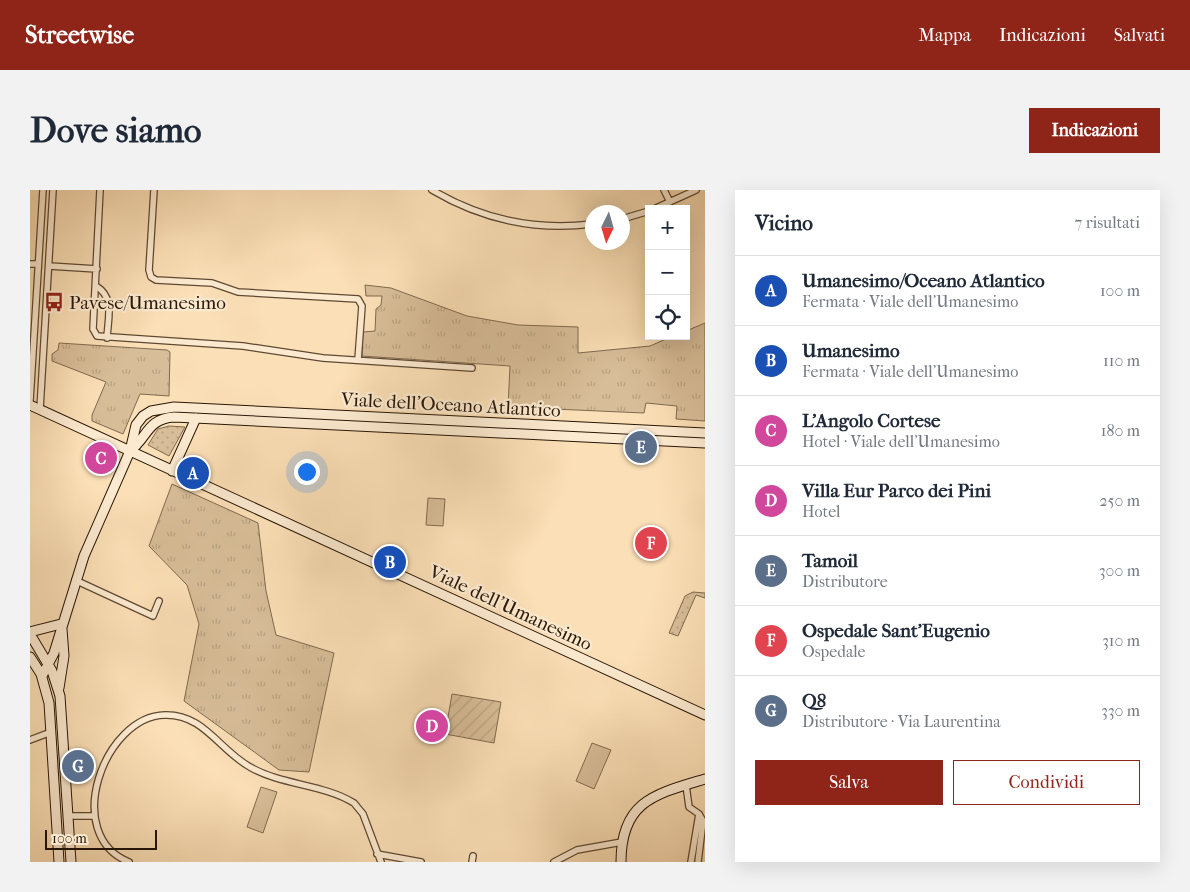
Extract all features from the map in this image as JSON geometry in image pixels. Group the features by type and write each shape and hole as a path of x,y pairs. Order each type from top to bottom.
{"main road":[{"name":"Viale dell'Umanesimo","path":"30,403 40,410 705,714"},
{"name":"Viale dell'Oceano Atlantico","path":"130,451 135,428 148,412 167,407 705,432"},
{"name":"Viale dell'Oceano Atlantico","path":"130,451 139,443 151,426 160,420 174,417 705,442"},
{"path":"172,470 196,418"},
{"path":"33,668 54,653 75,580 130,451"},
{"path":"59,691 46,660 30,633 61,624"},
{"path":"61,624 64,656 59,691 71,862"},
{"path":"30,657 33,668 42,676"},
{"path":"46,660 42,676 49,703 59,862"},
{"path":"621,862 622,842 629,821 640,805 654,797 705,779"}],"street":[{"path":"30,403 43,190"},
{"path":"40,410 53,190"},
{"path":"100,190 93,331 97,336 243,346 305,357 472,368"},
{"path":"154,190 149,270 151,277 156,280 215,284 236,292 358,299 362,306 358,360"},
{"path":"432,190 466,207 503,219 550,226 585,224"},
{"path":"664,190 670,202"},
{"path":"663,205 696,190"},
{"path":"630,217 645,212"},
{"path":"30,264 38,264"},
{"path":"50,266 97,269"},
{"path":"96,286 105,292 108,298 107,338"},
{"path":"35,327 46,328"},
{"path":"75,580 153,616 159,601"},
{"path":"129,862 106,848 98,833 93,816 100,777 120,737 129,728 147,718 173,715 188,719 201,726 250,768 354,802 364,816 381,862"},
{"path":"30,740 51,732"},
{"path":"686,785 689,807 699,814 703,821 698,862"},
{"path":"691,862 699,814"},
{"path":"68,816 93,816"},
{"path":"554,862 577,850 622,842"},
{"path":"378,854 421,862"}],"green space":[{"path":"365,285 391,288 467,316 518,325 578,327 578,353 650,346 664,340 690,340 690,329 705,323 705,421 676,419 677,406 646,403 644,413 508,407 510,366 362,356 363,332 375,331 376,309 381,305 382,296 366,296"},
{"path":"59,343 167,350 170,352 169,396 140,394 123,434 92,421 92,415 106,382 52,361 52,354 58,350"},
{"path":"169,426 185,427 169,456 148,445 158,429"},
{"path":"172,484 258,523 266,591 276,635 334,653 309,772 279,770 184,701 199,624 187,585 149,546"},
{"path":"428,498 445,499 443,526 426,525"},
{"path":"693,592 705,593 705,598 696,595 678,636 669,633 685,596"},
{"path":"452,694 501,702 494,743 445,734"},
{"path":"592,743 611,750 594,789 576,781"},
{"path":"261,787 277,792 263,833 247,827"}],"place":[{"name":"Pavese/Umanesimo","path":"54,302"},
{"name":"Tamoil","path":"641,447"},
{"name":"L'Angolo Cortese","path":"101,458"},
{"name":"Umanesimo/Oceano Atlantico","path":"193,473"},
{"name":"Ospedale Sant'Eugenio","path":"651,543"},
{"name":"Umanesimo","path":"390,562"},
{"name":"Villa Eur Parco dei Pini","path":"432,726"},
{"name":"Q8","path":"78,766"}]}
